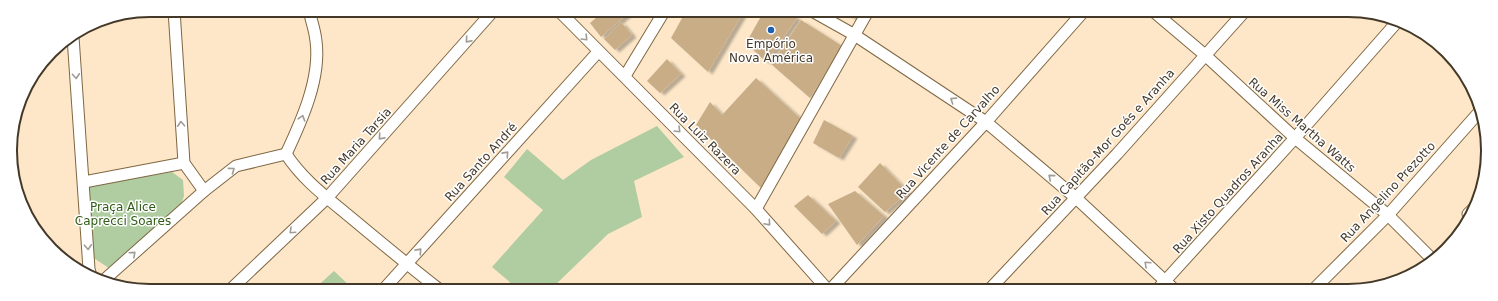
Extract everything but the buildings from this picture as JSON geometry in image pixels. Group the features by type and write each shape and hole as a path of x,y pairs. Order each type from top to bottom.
{"street":[{"path":"174,17 184,163 204,191"},
{"path":"286,154 300,124 314,83 316,41 311,17"},
{"name":"Rua Maria Tarsia","path":"236,284 327,198 488,17"},
{"name":"Rua Luiz Razera","path":"565,17 756,209 824,284"},
{"path":"625,76 661,17"},
{"path":"823,17 853,34 986,122 1076,198 1168,284"},
{"path":"756,209 853,34 864,17"},
{"name":"Rua Vicente de Carvalho","path":"835,284 986,122 1078,17"},
{"name":"Rua Miss Martha Watts","path":"1160,17 1205,55 1295,138 1388,215 1429,256"},
{"name":"Rua Capitão-Mor Goés e Aranha","path":"996,284 1076,198 1240,17"},
{"name":"Rua Xisto Quadros Aranha","path":"1162,284 1395,26"},
{"path":"73,41 89,269"},
{"name":"Rua Santo André","path":"389,284 598,52"},
{"name":"Rua Angelino Prezotto","path":"1319,284 1388,215 1476,116"},
{"path":"108,277 204,191 236,166 286,154"},
{"path":"286,154 297,171 327,198 406,265 432,284"},
{"path":"84,182 184,163"}],"green space":[{"path":"657,126 684,157 634,181 642,217 608,234 556,284 512,284 492,267 543,210 504,177 527,149 563,180 591,160"},
{"name":"Praça Alice Caprecci Soares","path":"172,172 183,180 184,196 179,210 112,270 92,257 88,186"},
{"path":"334,271 348,284 320,284"}],"place":[{"name":"Empório Nova América","path":"771,30"}]}
